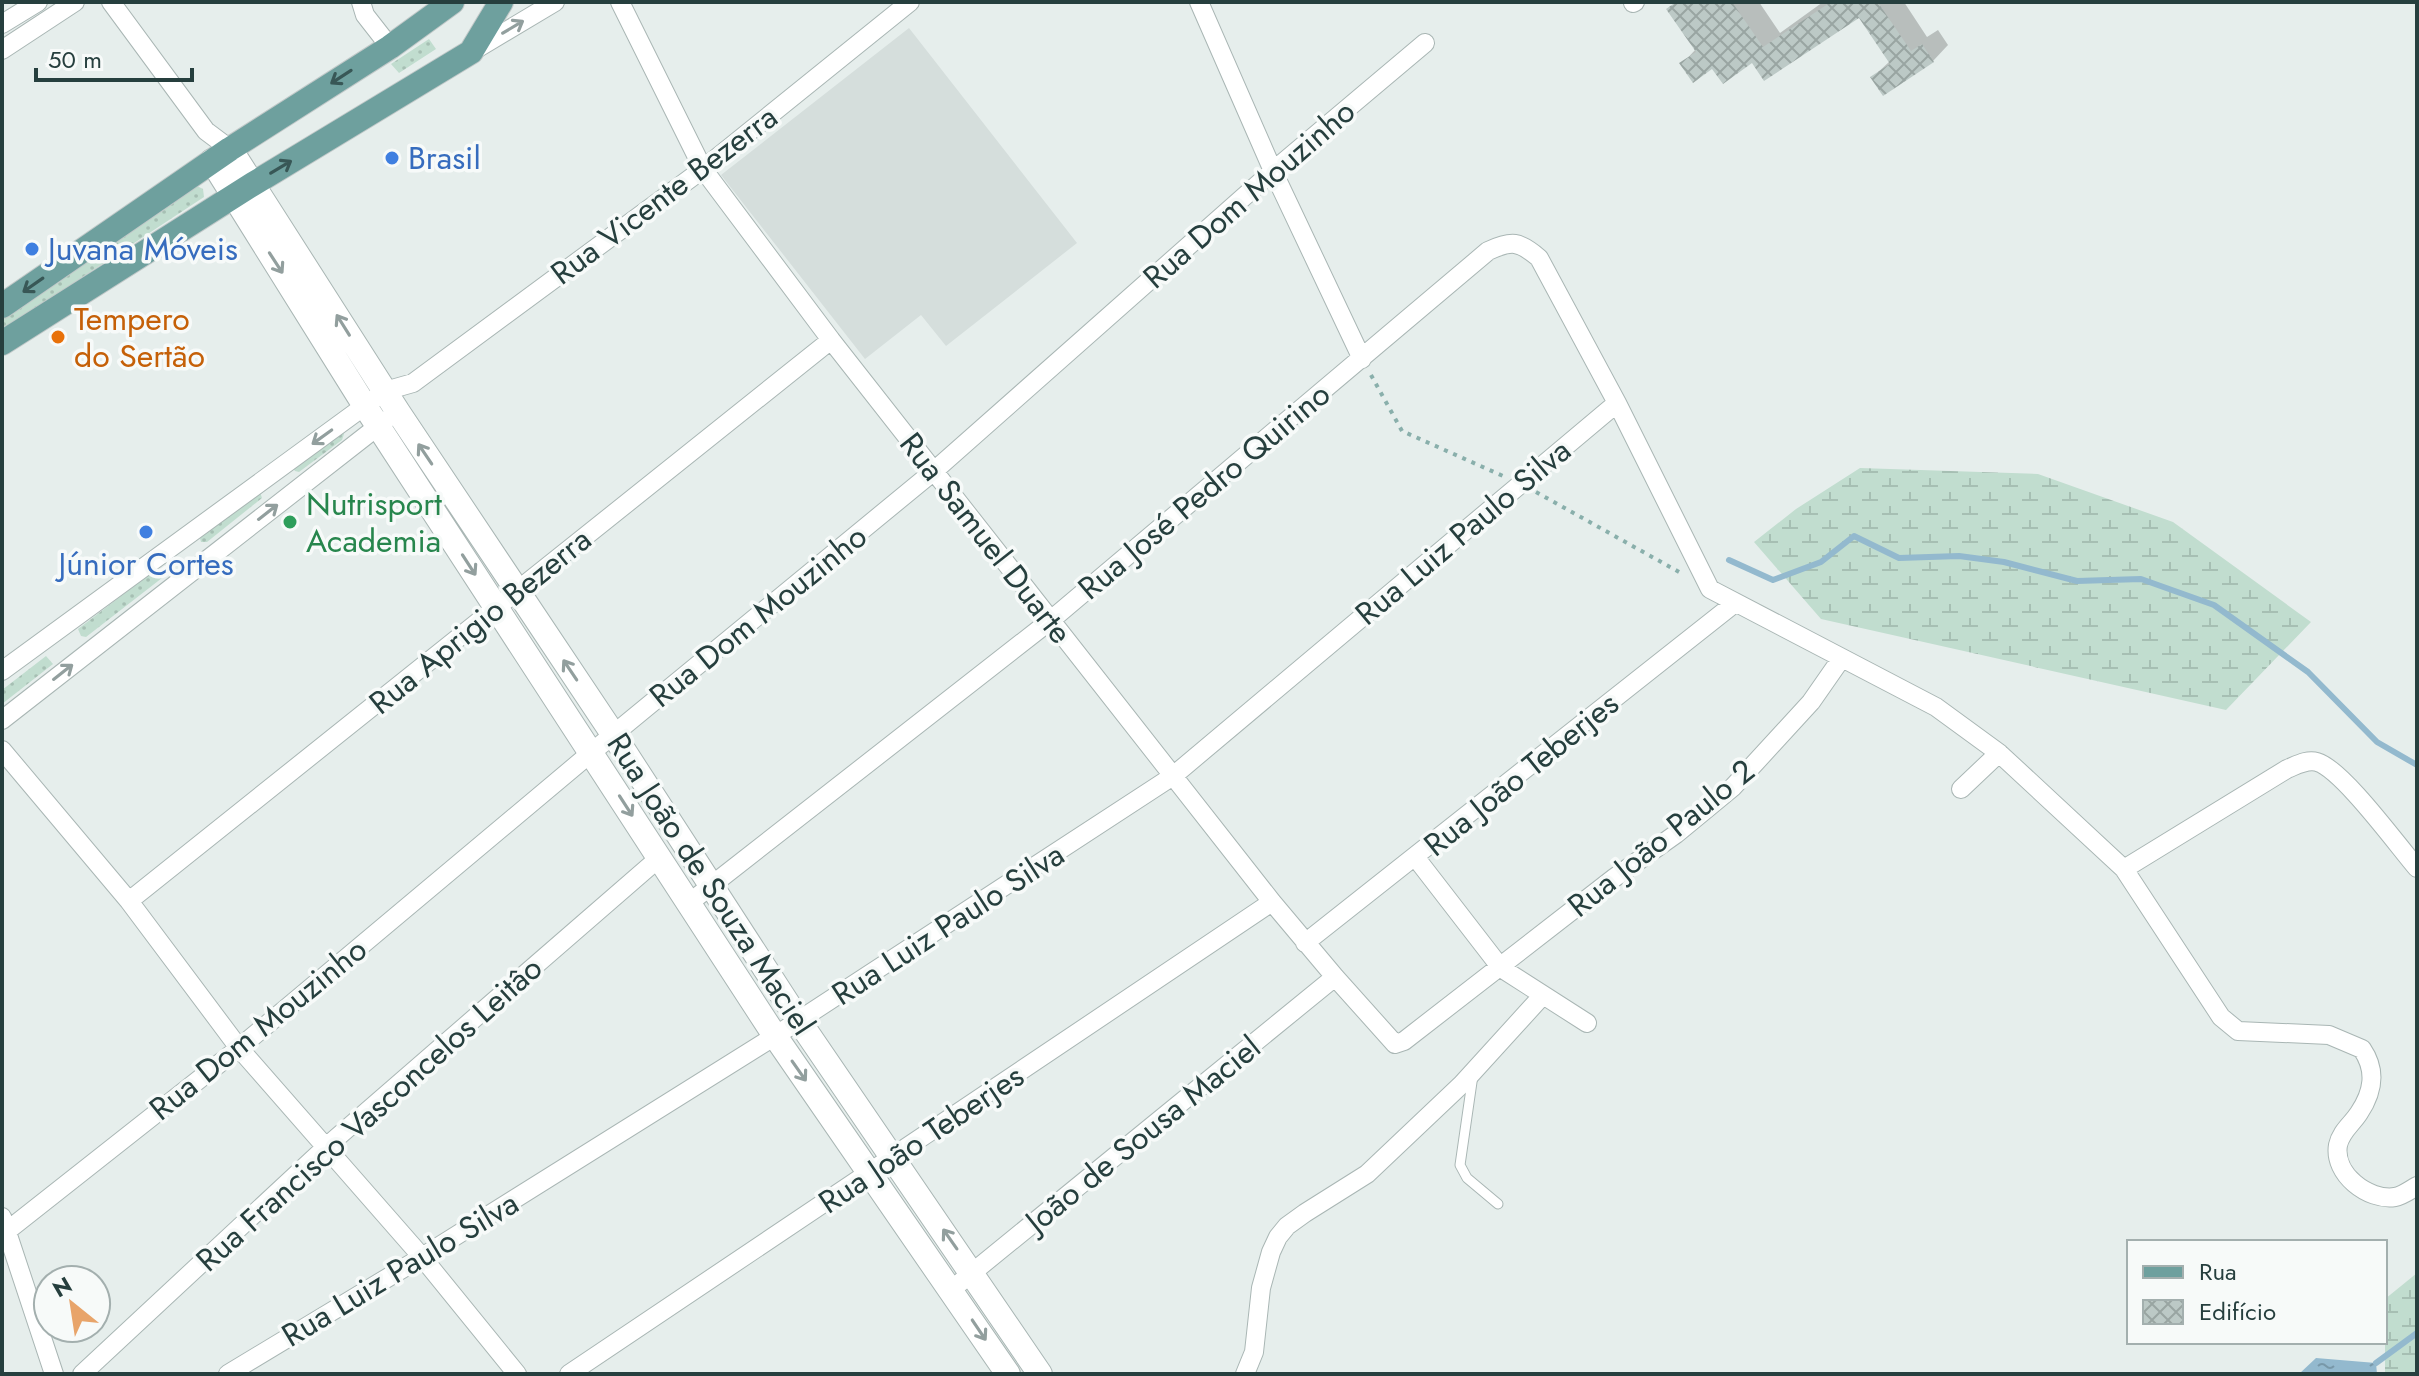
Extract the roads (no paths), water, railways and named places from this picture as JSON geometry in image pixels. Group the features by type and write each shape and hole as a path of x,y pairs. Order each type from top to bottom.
{"main road":[{"path":"2,343 243,190 471,52 501,2"},
{"path":"2,306 221,155 390,47 449,3"}],"street":[{"path":"2,24 38,2"},
{"path":"2,50 75,2"},
{"path":"111,2 206,131 382,409"},
{"path":"361,2 365,15 390,47"},
{"path":"471,52 555,2"},
{"name":"Rua Samuel Duarte","path":"620,2 703,169 831,340 1272,902 1395,1044"},
{"path":"1199,2 1273,171 1362,359"},
{"name":"Rua Vicente Bezerra","path":"2,720 413,383 703,169 904,4"},
{"name":"Rua Dom Mouzinho","path":"3,1228 239,1048 613,734 934,471 1273,171 1425,43"},
{"name":"Rua José Pedro Quirino","path":"689,903 1051,620 1488,251 1506,243 1523,245 1539,258 1617,403"},
{"name":"Rua Aprigio Bezerra","path":"129,901 831,340"},
{"path":"1617,403 1710,589 1936,707 1999,753 2124,869 2221,1017 2238,1031 2329,1035 2362,1049 2373,1071 2372,1084 2360,1111 2343,1132 2338,1147 2342,1169 2357,1187 2376,1197 2397,1197 2417,1186"},
{"name":"Rua Luiz Paulo Silva","path":"228,1374 422,1257 799,1021 1173,776 1617,403"},
{"name":"Rua Vicente Bezerra","path":"2,671 382,409"},
{"name":"Rua João de Souza Maciel","path":"382,409 517,591 799,1021 1040,1374"},
{"name":"Rua João de Souza Maciel","path":"382,409 496,607 775,1036 1008,1374"},
{"name":"Rua João Teberjes","path":"1305,943 1735,603"},
{"name":"Rua João Paulo 2","path":"1395,1044 1404,1041 1501,968 1733,787 1811,702 1841,659"},
{"path":"2,750 129,901 239,1048 422,1257 517,1374"},
{"path":"1961,789 1999,753"},
{"path":"2124,869 2287,769 2306,761 2324,765 2341,779 2417,868"},
{"name":"Rua Francisco Vasconcelos Leitâo","path":"82,1374 326,1147 659,858"},
{"path":"1416,858 1501,968 1587,1023"},
{"name":"Rua João Teberjes","path":"569,1374 1272,902"},
{"name":"João de Sousa Maciel","path":"951,1290 1335,977"},
{"path":"1245,1374 1254,1352 1261,1288 1278,1237 1296,1220 1367,1174 1474,1071 1543,995"},
{"path":"3,1228 54,1374"}],"lane":[{"path":"1474,1071 1460,1165 1467,1178 1498,1204"}],"water":[{"path":"2316,1358 2376,1363 2377,1374 2299,1374"}],"waterway":[{"path":"1729,560 1773,580 1821,562 1854,536 1899,558 1959,556 2004,562 2077,581 2141,579 2214,605 2308,672 2377,742 2417,765"},
{"path":"2376,1363 2417,1333"}],"place":[{"name":"Brasil","path":"392,158"},
{"name":"Juvana Móveis","path":"32,249"},
{"name":"Tempero do Sertão","path":"58,337"},
{"name":"Nutrisport Academia","path":"290,522"},
{"name":"Júnior Cortes","path":"146,532"}]}
